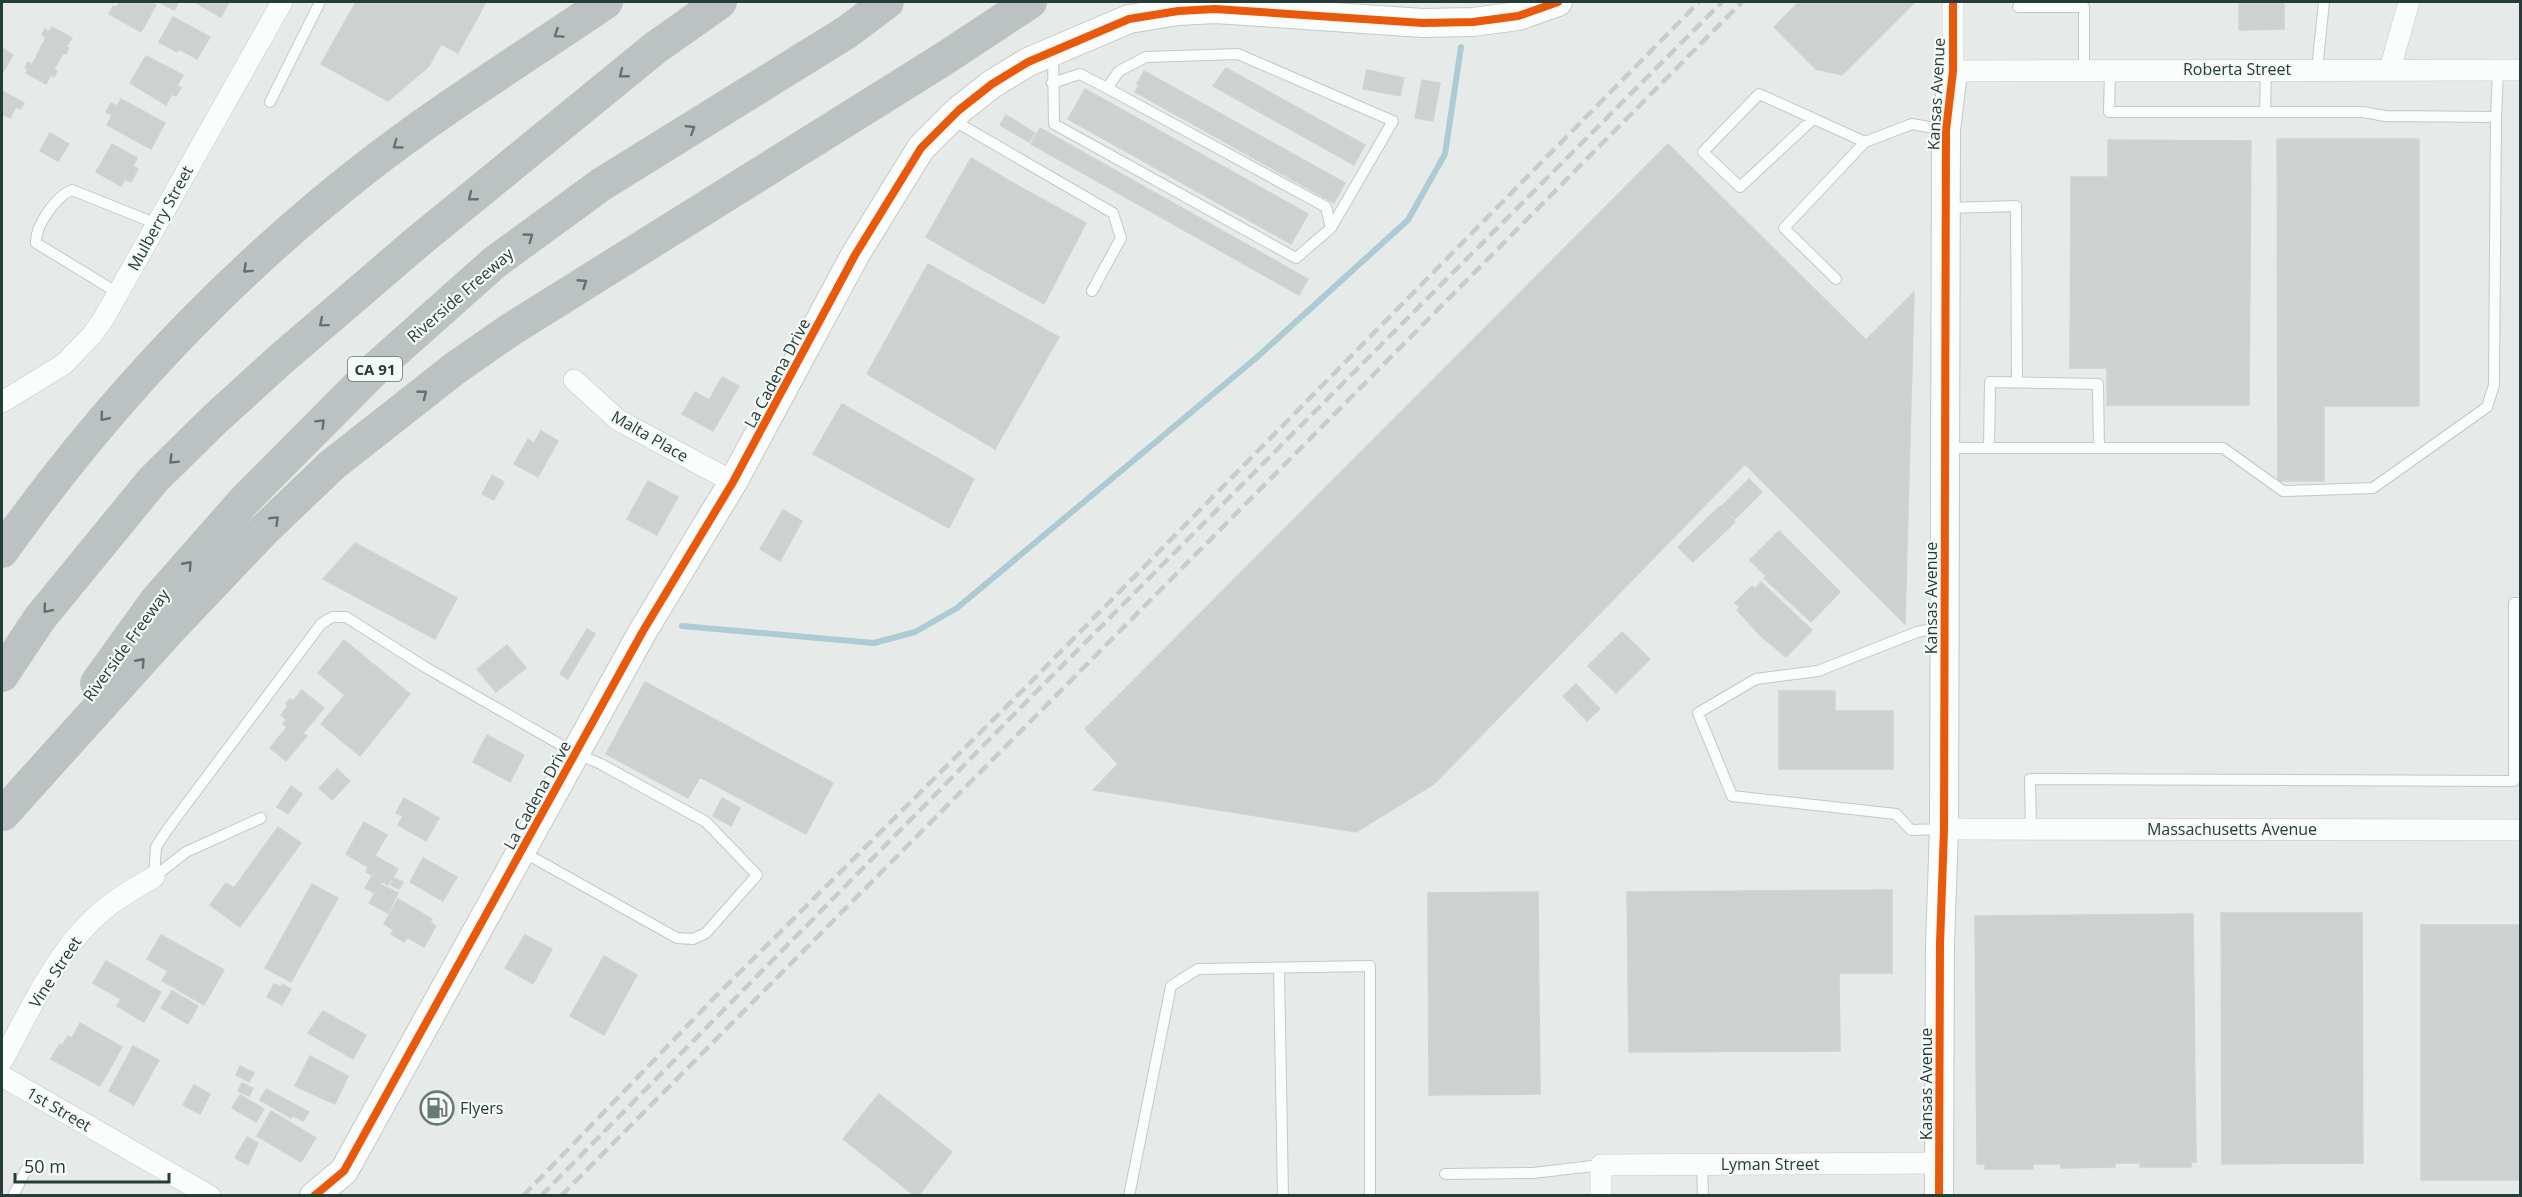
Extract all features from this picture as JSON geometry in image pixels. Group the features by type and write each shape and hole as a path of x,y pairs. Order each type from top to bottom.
{"highway":[{"path":"2,551 67,462 142,373 225,289 364,170 436,116 606,2"},
{"path":"2,675 40,618 153,480 215,419 280,359 415,244 655,48 707,2"},
{"path":"655,48 720,2"},
{"name":"Riverside Freeway","path":"2,815 156,601 243,502 377,367 495,262 602,184 847,32 887,2"},
{"path":"847,32 901,2"},
{"path":"2,815 169,630 264,530 332,465 454,369 510,330 942,60 1030,2"}],"street":[{"name":"Mulberry Street","path":"2,402 64,364 78,351 104,318 282,2"},
{"name":"La Cadena Drive","path":"314,1196 344,1171 643,631 733,482 855,255 891,193 921,148 951,118 992,84 1028,62 1130,19 1178,11 1215,9 1423,23 1473,22 1518,16 1558,2"},
{"name":"Kansas Avenue","path":"1939,1196 1944,829 1946,130 1953,71 1953,2"},
{"path":"2390,69 2409,2"},
{"name":"Roberta Street","path":"1953,71 2520,70"},
{"name":"Malta Place","path":"574,380 618,420 733,482"},
{"name":"Massachusetts Avenue","path":"1944,829 2520,830"},
{"name":"Vine Street","path":"2,1061 62,955 76,937 92,920 124,894 154,877"},
{"name":"1st Street","path":"2,1076 210,1196"},
{"name":"Lyman Street","path":"1601,1165 1939,1163"},
{"path":"1601,1165 1601,1196"}],"lane":[{"path":"270,102 320,2"},
{"path":"2317,69 2324,2"},
{"path":"2018,7 2084,7 2084,70"},
{"path":"1053,51 1054,124 1296,258 1331,228 1393,121 1238,54 1146,57 1119,71 1107,88"},
{"path":"2265,112 2266,69"},
{"path":"2110,70 2109,112 2363,112 2385,116 2496,117"},
{"path":"1945,448 2223,448 2283,491 2373,488 2487,407 2494,386 2498,70"},
{"path":"1052,83 1080,74 1107,88 1326,207 1331,228"},
{"path":"1813,119 1740,186 1703,152 1760,94 1865,142"},
{"path":"951,118 1113,213 1121,238 1092,291"},
{"path":"1836,279 1784,228 1865,142 1912,124 1946,130"},
{"path":"118,293 36,243 36,233 61,194 72,190 157,224"},
{"path":"1946,208 2016,206 2017,382"},
{"path":"1989,448 1990,382 2017,382 2098,384 2099,448"},
{"path":"2031,829 2030,778 2514,781 2514,603 2520,603"},
{"path":"154,877 156,847 167,830 321,624 332,617 346,617 425,667 575,753 601,764 706,822 757,875 706,933 693,939 677,938 521,851"},
{"path":"1944,829 1911,830 1896,814 1732,796 1698,713 1756,679 1818,671 1917,633 1945,627"},
{"path":"154,877 186,852 261,818"},
{"path":"1129,1196 1171,986 1198,969 1370,966 1370,1196"},
{"path":"1279,968 1283,1196"},
{"path":"1702,1164 1704,1196"},
{"path":"1445,1174 1533,1173 1601,1165"},
{"path":"13,1196 26,1170"}],"building":[{"path":"120,2 149,2 156,5 141,32 109,14 113,6 117,7"},
{"path":"159,2 179,2 174,10"},
{"path":"194,2 229,2 221,17"},
{"path":"356,2 486,2 458,53 441,44 429,66 388,101 321,64"},
{"path":"1799,2 1914,3 1842,75 1816,69 1774,27"},
{"path":"2239,2 2284,2 2284,29 2239,30"},
{"path":"173,17 210,37 197,59 159,42"},
{"path":"52,27 72,38 66,47 69,48 66,54 63,53 54,69 57,71 54,77 51,75 46,84 26,73 28,70 25,68 28,62 32,65 46,37 42,35 45,29 49,32"},
{"path":"2,48 13,55 3,72 2,71"},
{"path":"146,56 183,75 177,86 181,88 176,96 172,94 166,105 130,83"},
{"path":"1226,68 1365,145 1354,165 1213,86"},
{"path":"1367,70 1404,78 1400,96 1363,89"},
{"path":"1144,71 1345,183 1334,203 1135,92"},
{"path":"1422,80 1440,83 1433,121 1415,118"},
{"path":"1085,89 1308,214 1291,244 1068,119"},
{"path":"2,91 24,103 20,109 16,107 10,118 2,114"},
{"path":"121,99 165,123 151,149 107,125 112,115 106,112 111,103 117,106"},
{"path":"1006,115 1035,133 1029,142 1000,125"},
{"path":"1040,128 1308,279 1299,295 1031,144"},
{"path":"50,133 69,144 58,161 40,151"},
{"path":"2277,139 2419,139 2419,406 2324,406 2324,481 2278,481"},
{"path":"2108,140 2251,141 2249,405 2107,405 2107,368 2070,368 2071,177 2108,177"},
{"path":"112,144 137,158 133,166 138,169 131,182 125,179 121,186 96,172"},
{"path":"1668,144 1866,340 1914,292 1905,624 1745,464 1434,784 1356,832 1093,790 1118,764 1085,729"},
{"path":"971,158 1020,187 974,265 926,237"},
{"path":"1020,187 1086,223 1044,304 974,265"},
{"path":"928,264 1059,337 995,449 867,374"},
{"path":"722,377 739,386 713,431 682,414 695,392 709,400"},
{"path":"842,404 974,479 949,528 813,454"},
{"path":"541,431 558,441 538,477 514,464 528,439 534,443"},
{"path":"492,475 504,482 494,500 482,494"},
{"path":"1749,479 1762,492 1735,519 1722,506"},
{"path":"648,481 678,497 657,535 627,519"},
{"path":"1720,506 1735,522 1693,562 1678,547"},
{"path":"783,510 802,521 780,561 760,549"},
{"path":"1779,531 1840,592 1811,622 1764,578 1766,576 1750,560"},
{"path":"355,543 457,598 435,639 323,579"},
{"path":"1761,582 1812,630 1786,657 1760,635 1737,610 1740,607 1735,603 1752,586 1755,589"},
{"path":"587,629 595,634 568,679 560,674"},
{"path":"1622,632 1650,659 1616,693 1588,666"},
{"path":"344,640 410,694 360,756 321,724 345,695 318,673"},
{"path":"507,645 526,668 496,692 477,669"},
{"path":"645,682 833,783 806,834 700,777 688,798 606,754"},
{"path":"1576,684 1600,709 1587,721 1563,696"},
{"path":"302,690 324,708 303,733 307,736 286,761 270,748 287,727 283,724 286,720 281,715 288,706 286,704 290,699 293,701"},
{"path":"1779,691 1835,691 1835,711 1893,711 1893,769 1779,769"},
{"path":"487,735 524,755 510,782 473,762"},
{"path":"337,769 350,781 332,800 319,788"},
{"path":"291,786 302,794 288,814 277,807"},
{"path":"404,798 439,818 426,841 398,825 403,816 396,813"},
{"path":"722,798 740,808 731,826 713,816"},
{"path":"364,822 387,835 368,867 346,854"},
{"path":"278,827 301,843 240,927 210,905 226,883 234,888"},
{"path":"375,856 398,869 388,885 366,872"},
{"path":"423,858 457,877 443,901 410,882"},
{"path":"372,876 381,882 374,893 365,888"},
{"path":"394,878 403,882 399,889 391,885"},
{"path":"312,884 338,898 291,982 265,968"},
{"path":"380,884 398,893 388,913 369,903"},
{"path":"1892,890 1892,973 1839,973 1840,1051 1629,1052 1627,892"},
{"path":"1538,892 1540,1094 1429,1095 1428,893"},
{"path":"398,899 432,919 430,922 436,926 424,947 407,937 404,942 391,934 394,930 384,924"},
{"path":"2221,913 2362,913 2363,1163 2222,1164"},
{"path":"2193,914 2196,1162 2191,1162 2191,1167 2140,1167 2140,1163 2115,1163 2115,1167 2061,1168 2061,1164 2033,1164 2033,1169 1985,1169 1985,1164 1977,1164 1975,916"},
{"path":"2421,925 2520,925 2520,1180 2421,1180"},
{"path":"161,935 224,970 204,1005 176,989 179,982 176,988 162,981 168,971 147,959"},
{"path":"525,935 552,949 533,984 505,968"},
{"path":"604,956 637,975 604,1035 570,1016"},
{"path":"106,961 161,992 144,1022 117,1006 121,999 93,983"},
{"path":"274,984 281,987 282,984 291,989 282,1005 267,997"},
{"path":"172,991 198,1006 188,1024 161,1008"},
{"path":"323,1011 366,1035 353,1059 308,1033"},
{"path":"80,1023 122,1047 100,1086 51,1059 68,1036 72,1038"},
{"path":"133,1046 159,1060 134,1105 109,1091"},
{"path":"310,1056 348,1076 335,1104 295,1086"},
{"path":"240,1066 254,1073 249,1082 236,1075"},
{"path":"242,1083 253,1088 249,1096 238,1091"},
{"path":"194,1085 210,1094 200,1114 183,1105"},
{"path":"266,1089 309,1112 303,1121 292,1115 291,1118 260,1100"},
{"path":"879,1094 952,1152 918,1196 915,1196 843,1139"},
{"path":"240,1095 264,1109 256,1122 232,1108"},
{"path":"271,1111 316,1138 301,1162 257,1136"},
{"path":"247,1137 258,1143 248,1165 235,1158"}],"waterway":[{"path":"682,626 874,643 915,632 957,608 1255,359 1408,220 1445,154 1461,47"}],"railway":[{"path":"523,1196 714,998 1024,689 1699,2"},
{"path":"541,1196 1033,695 1722,2"},
{"path":"561,1196 1742,2"}],"cycle path":[{"path":"314,1196 344,1171 643,631 733,482 855,255 921,148 959,110 992,84 1028,62 1129,19 1178,11 1215,9 1423,23 1473,22 1518,16 1558,2"},
{"path":"1939,1196 1940,944 1944,829 1946,130 1953,71 1953,2"}],"place":[{"name":"Flyers","path":"437,1108"}]}
